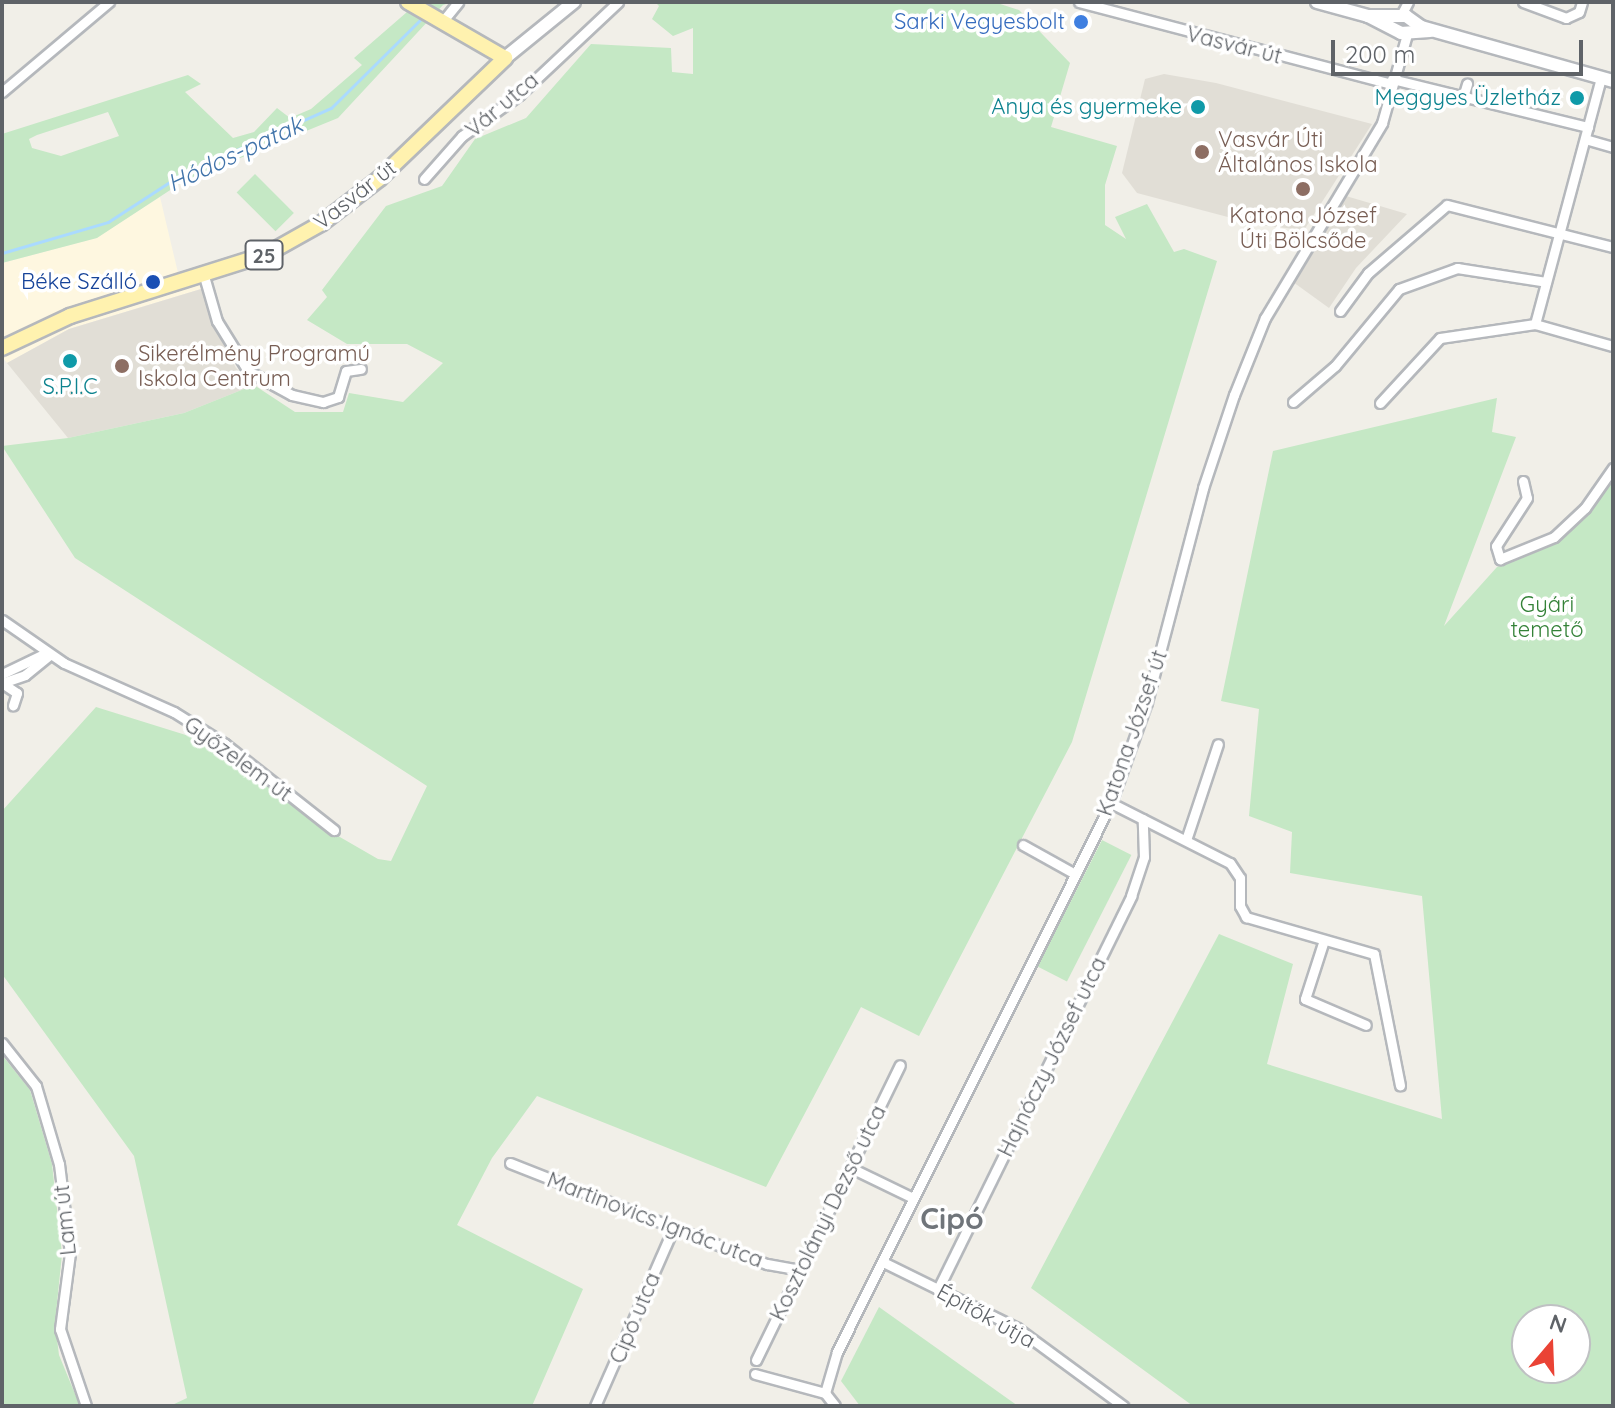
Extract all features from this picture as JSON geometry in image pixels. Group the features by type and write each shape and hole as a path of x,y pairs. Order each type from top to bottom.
{"main road":[{"path":"412,4 505,58"},
{"path":"480,82 490,63 481,45"},
{"name":"Vasvár út","path":"2,348 64,319 267,254 322,223 402,159 505,58"}],"street":[{"path":"2,92 109,2"},
{"path":"439,20 458,2"},
{"name":"Vasvár út","path":"505,58 574,2"},
{"name":"Vár utca","path":"424,179 450,155 462,136 519,95 618,2"},
{"name":"Vasvár út","path":"1079,2 1391,81 1414,80 1463,97 1515,104 1588,127"},
{"path":"1317,2 1607,79 1588,127 1535,324"},
{"name":"Katona József út","path":"825,1393 826,1374 1111,803 1147,702 1203,488 1234,395 1265,318 1382,123 1410,2"},
{"path":"1523,2 1566,18 1579,12 1582,2"},
{"path":"1463,97 1467,84"},
{"path":"1585,139 1613,147"},
{"path":"1340,311 1368,273 1447,205 1613,247"},
{"path":"1293,402 1335,366 1399,289 1457,268 1546,282"},
{"path":"204,276 217,321 238,361 267,382 299,398 331,401 338,397 346,371 361,369"},
{"path":"1380,403 1437,339 1535,324 1613,346"},
{"path":"1523,481 1527,498 1496,546 1500,559 1554,537 1585,508 1613,468"},
{"name":"Győzelem út","path":"2,620 48,654 174,712 225,744 334,830"},
{"path":"2,674 48,654"},
{"path":"2,683 25,675 48,654"},
{"path":"2,683 17,693 13,705"},
{"path":"1186,840 1218,744"},
{"path":"1111,803 1236,868 1240,906 1246,917 1375,956 1400,1085"},
{"name":"Hajnóczy József utca","path":"938,1289 1131,896 1144,857 1143,819"},
{"path":"1023,845 1075,874"},
{"path":"1324,940 1305,999 1366,1025"},
{"name":"Lam út","path":"2,1043 36,1086 59,1164 70,1253 60,1329 86,1406"},
{"name":"Kosztolányi Dezső utca","path":"756,1360 900,1065"},
{"name":"Martinovics Ignác utca","path":"510,1163 767,1264 801,1270"},
{"path":"851,1168 913,1198"},
{"name":"Cipó utca","path":"595,1406 673,1229"},
{"name":"Építők útja","path":"883,1262 1017,1328 1123,1406"},
{"path":"755,1374 825,1393 835,1406"}],"shaded area":[{"name":"Vasvár Úti Általános Iskola","path":"1164,74 1216,83 1372,124 1304,230 1258,225 1137,193 1122,173 1145,79"},
{"path":"1346,196 1407,214 1356,268 1329,308 1293,282"},
{"path":"160,197 179,277 196,273 201,289 69,329 7,363 2,357 2,263 96,238"},
{"name":"Sikerélmény Programú Iskola Centrum","path":"201,289 212,323 236,368 254,385 184,413 68,438 7,363 69,329"}],"green space":[{"path":"421,2 452,2 443,5 338,118 184,181 97,238 2,263 2,134 188,75 201,84 185,92 233,138 254,132 277,108 290,118 311,109 362,65 354,58 407,12 412,15","holes":["108,112 119,136 61,156 32,148 29,139"]},
{"path":"655,2 994,2 1019,10 1070,63 1051,127 1117,146 1105,185 1105,225 1126,239 1115,217 1147,204 1174,252 1184,249 1217,261 1072,742 919,1036 861,1007 766,1187 537,1096 492,1158 457,1225 583,1289 532,1406 170,1406 187,1398 134,1156 2,974 2,811 96,707 221,746 326,829 378,859 391,861 427,786 75,558 2,446 68,438 184,413 254,385 295,412 343,412 349,393 403,402 443,363 407,344 347,344 307,320 327,297 322,290 386,206 442,186 475,139 526,118 591,44 671,48 672,72 693,74 693,28 673,36 652,19 659,6"},
{"path":"255,174 294,213 276,231 237,192"},
{"name":"Gyári temető","path":"1497,398 1492,432 1516,437 1444,626 1497,567 1559,542 1613,481 1613,1406 1193,1406 1031,1288 1219,934 1293,964 1267,1064 1442,1119 1422,896 1290,873 1292,832 1249,816 1259,709 1221,701 1273,451"},
{"path":"1102,840 1131,855 1067,982 1038,967"},
{"path":"2,1055 30,1090 52,1164 62,1254 55,1323 59,1355 80,1406 2,1406"},
{"path":"879,1307 1018,1406 860,1406 841,1381"}],"waterway":[{"name":"Hódos-patak","path":"2,253 108,222 182,174 331,108 423,17"}],"place":[{"name":"Sarki Vegyesbolt","path":"1081,22"},
{"name":"Meggyes Üzletház","path":"1577,98"},
{"name":"Anya és gyermeke","path":"1198,107"},
{"name":"Vasvár Úti Általános Iskola","path":"1202,152"},
{"name":"Katona József Úti Bölcsőde","path":"1303,189"},
{"name":"Béke Szálló","path":"153,282"},
{"name":"S.P.I.C","path":"70,361"},
{"name":"Sikerélmény Programú Iskola Centrum","path":"122,366"}],"district":[{"name":"Cipó","path":"952,1218"}]}
